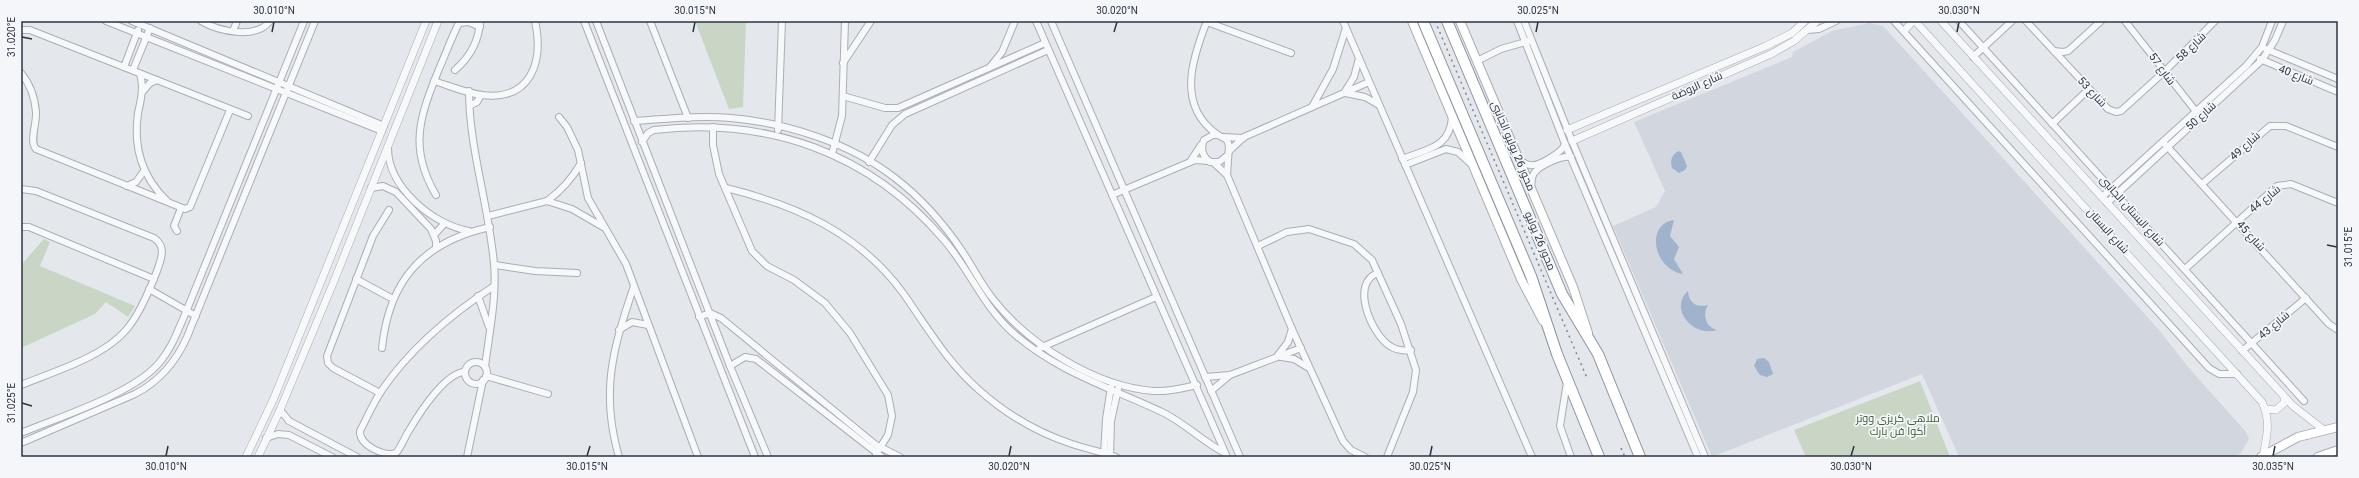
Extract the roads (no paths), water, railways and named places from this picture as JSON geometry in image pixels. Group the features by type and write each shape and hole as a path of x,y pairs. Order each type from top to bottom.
{"highway":[{"name":"محور 26 يوليو","path":"1423,21 1531,276 1547,327 1599,457"},
{"name":"محور 26 يوليو","path":"1447,21 1562,294 1590,339 1602,362 1640,457"}],"main road":[{"path":"1412,21 1527,291 1547,327"},
{"name":"محور 26 يوليو الجانبى","path":"1460,21 1575,292 1590,339"},
{"path":"2262,456 2298,437 2338,427"},
{"path":"2318,457 2338,450"}],"street":[{"path":"106,21 137,34 287,89 383,128"},
{"path":"132,21 276,86"},
{"path":"201,21 233,31 245,32 258,30 270,21"},
{"path":"233,31 237,21"},
{"path":"21,433 125,389 139,381 164,357 173,342 186,312 276,86 304,21"},
{"path":"21,443 128,397 152,384 167,371 179,355 315,21"},
{"path":"246,457 274,398 426,21"},
{"path":"258,457 280,410 361,214 438,21"},
{"path":"434,81 481,95 511,92 527,81 538,56 539,43 534,21"},
{"path":"584,21 755,457"},
{"path":"596,21 730,366 768,457"},
{"path":"650,21 688,118"},
{"path":"777,135 782,21"},
{"path":"832,154 836,145 842,116 845,21"},
{"path":"843,63 871,21"},
{"path":"989,68 1002,52 1015,21"},
{"path":"1036,21 1156,297 1197,385 1226,455"},
{"path":"1051,21 1240,457"},
{"path":"1227,175 1229,146 1221,136 1205,122 1198,110 1190,83 1194,54 1207,21 1291,53"},
{"path":"1344,21 1403,162 1532,457"},
{"path":"1517,21 1562,136 1572,141 1610,230 1698,457"},
{"path":"1524,21 1570,129 1574,134 1571,157 1603,233 1705,457"},
{"name":"شارع الروضة","path":"1570,129 1766,46 1792,33 1805,21"},
{"name":"شارع الروضة","path":"1572,141 1771,54 1786,46 1817,21"},
{"path":"1807,30 1819,29 1836,21"},
{"path":"1894,21 1904,30 2209,368 2219,374 2237,374"},
{"path":"1904,30 1914,21"},
{"name":"شارع البستان","path":"1914,21 2237,374 2266,409"},
{"name":"شارع البستان","path":"1941,21 2285,398 2301,414 2324,430"},
{"name":"شارع البستان الجانبى","path":"1959,21 2304,401"},
{"path":"1973,57 2012,21"},
{"name":"شارع 53","path":"2026,21 2108,109 2116,112 2121,111 2165,71"},
{"path":"2053,50 2060,52 2068,51 2101,21"},
{"path":"2063,60 2104,21"},
{"name":"شارع 57","path":"2125,21 2165,71 2169,80 2198,114"},
{"name":"شارع 58","path":"2165,71 2215,21"},
{"name":"شارع 50","path":"2198,114 2255,56 2262,47 2272,21"},
{"name":"شارع 50","path":"2105,200 2198,114 2262,60 2269,51 2283,21"},
{"path":"436,195 425,175 419,142 423,108 459,22 480,24 478,37 469,56 455,70"},
{"path":"124,67 140,25"},
{"path":"133,70 150,28"},
{"path":"1312,107 1333,69 1346,28"},
{"path":"21,30 30,30 248,116"},
{"path":"1477,61 1499,50 1532,40"},
{"path":"843,96 884,108 898,108 1045,43"},
{"name":"شارع 40","path":"2262,47 2338,79"},
{"path":"869,162 889,129 905,114 1048,50"},
{"name":"شارع 40","path":"2255,56 2338,92"},
{"path":"1344,93 1354,77 1359,58"},
{"path":"21,73 29,86 35,102 36,120 32,140 36,149 181,208 190,207 230,110"},
{"path":"140,74 142,91 137,132 144,171 155,188 169,203"},
{"path":"142,91 150,83 157,80"},
{"path":"1112,195 1189,164 1195,160 1212,162 1224,160 1244,137 1369,82"},
{"path":"2052,124 2089,89"},
{"path":"467,457 485,378 495,265 490,227 470,119 471,105 469,92"},
{"path":"1344,93 1365,97 1379,104"},
{"path":"471,105 477,102 481,95"},
{"path":"1403,162 1443,141 1450,133 1452,115"},
{"path":"559,117 574,138 588,198 626,264 699,457"},
{"path":"634,121 670,118 731,118 778,126 836,145 869,162 894,178 928,208 953,238 981,283 1003,312 1042,346 1071,364 1120,384 1156,391 1177,390 1197,385"},
{"path":"670,118 671,128"},
{"path":"1080,123 1092,118"},
{"path":"1205,122 1203,154 1227,175 1292,329 1343,441 1351,450 1365,457"},
{"name":"شارع 49","path":"2202,184 2270,126 2286,126 2338,147"},
{"path":"642,142 651,131 671,128 713,127 754,130 777,135 832,154 881,180 917,210 957,256 986,303 1011,330 1035,351 1066,370 1171,417 1226,455"},
{"path":"713,127 715,158 747,241 759,260 810,290 825,303 850,333 884,387 892,406 892,416 888,435 880,448 879,456"},
{"path":"1562,136 1570,129"},
{"path":"1189,164 1203,142 1208,137 1244,137"},
{"path":"1443,141 1446,144 1446,149"},
{"path":"1518,159 1529,165 1534,165 1561,152 1572,141"},
{"name":"شارع 45","path":"2165,144 2238,221 2306,298 2333,327 2338,330"},
{"path":"388,146 390,163 397,179 411,196 429,214 444,224 471,231"},
{"path":"1414,157 1446,149 1458,152 1473,165"},
{"path":"1531,187 1533,175 1536,171 1563,157 1571,157"},
{"path":"488,216 547,201 561,191 573,178 581,163"},
{"path":"128,186 136,182 144,171"},
{"path":"388,187 397,179"},
{"name":"شارع 44","path":"2185,269 2277,186 2291,184 2338,203"},
{"path":"371,188 388,187 400,195 434,235 436,248"},
{"path":"726,188 753,195 802,212 832,226 853,241 889,275 951,362 987,397 1006,412 1044,433 1109,456"},
{"path":"21,189 36,191 158,240 163,251 154,279 130,325 112,343 94,354 21,385"},
{"path":"400,195 406,189"},
{"path":"405,201 411,196"},
{"path":"547,201 572,209 606,230"},
{"path":"177,231 174,226 181,208"},
{"path":"350,209 361,214"},
{"path":"380,393 333,368 327,360 373,236 389,210"},
{"path":"434,235 444,224"},
{"path":"21,227 29,227 154,279"},
{"path":"382,348 386,323 393,299 406,275 425,256 436,248 471,231 490,227"},
{"path":"1258,246 1296,229 1322,232 1361,248 1372,260 1411,350 1415,363 1415,385 1387,457"},
{"path":"1603,233 1610,230"},
{"path":"495,265 535,271 577,272"},
{"path":"1378,273 1367,280 1365,287 1365,301 1371,320 1385,343 1398,350 1411,350"},
{"path":"356,279 393,299"},
{"path":"465,372 455,374 447,380 421,411 399,450 392,454 367,445 360,435 380,393 425,342 478,296 494,286"},
{"path":"619,457 612,428 610,394 613,357 619,330 634,286"},
{"path":"149,290 186,312 196,316"},
{"path":"478,296 490,328"},
{"path":"1035,351 1042,346 1156,297"},
{"name":"شارع 43","path":"2242,351 2306,298"},
{"path":"699,317 710,313 721,318 770,360 880,448 900,457"},
{"path":"619,330 632,322 648,325"},
{"path":"1275,358 1284,348 1292,329"},
{"path":"710,344 720,340"},
{"path":"1205,376 1230,375 1301,348"},
{"path":"756,359 761,352"},
{"path":"730,366 745,357 756,359 879,456"},
{"path":"1275,358 1294,359 1310,369"},
{"path":"766,366 770,360"},
{"path":"465,372 468,366 475,362 485,367"},
{"path":"465,372 470,382 476,383 485,378 548,394"},
{"path":"1211,392 1230,375"},
{"path":"1567,380 1560,426 1571,457"},
{"path":"1109,456 1110,390 1112,381"},
{"path":"1109,456 1111,421 1120,384"},
{"path":"2262,456 2268,430 2266,409 2276,410 2284,403 2285,398"},
{"path":"280,410 284,417 295,424 357,457"},
{"path":"289,435 295,424"},
{"path":"266,438 278,434 289,435 332,457"}],"water":[{"path":"1679,151 1681,152 1687,166 1685,170 1679,173 1672,168 1671,163 1673,156"},
{"path":"1674,220 1670,236 1679,247 1674,259 1683,274 1673,270 1665,264 1659,256 1656,247 1656,238 1659,229 1665,223"},
{"path":"1688,291 1690,299 1694,304 1700,306 1708,305 1705,313 1706,320 1710,326 1717,330 1700,330 1692,326 1686,320 1682,313 1681,306 1683,298"},
{"path":"1764,358 1769,362 1773,374 1767,377 1760,375 1754,366 1757,359"}],"railway":[{"path":"1435,21 1587,378"},
{"path":"1621,448 1625,457"}],"park label":[{"name":"ملاهى كريزى ووتر أكوا فن بارك","path":"1898,424"}]}
